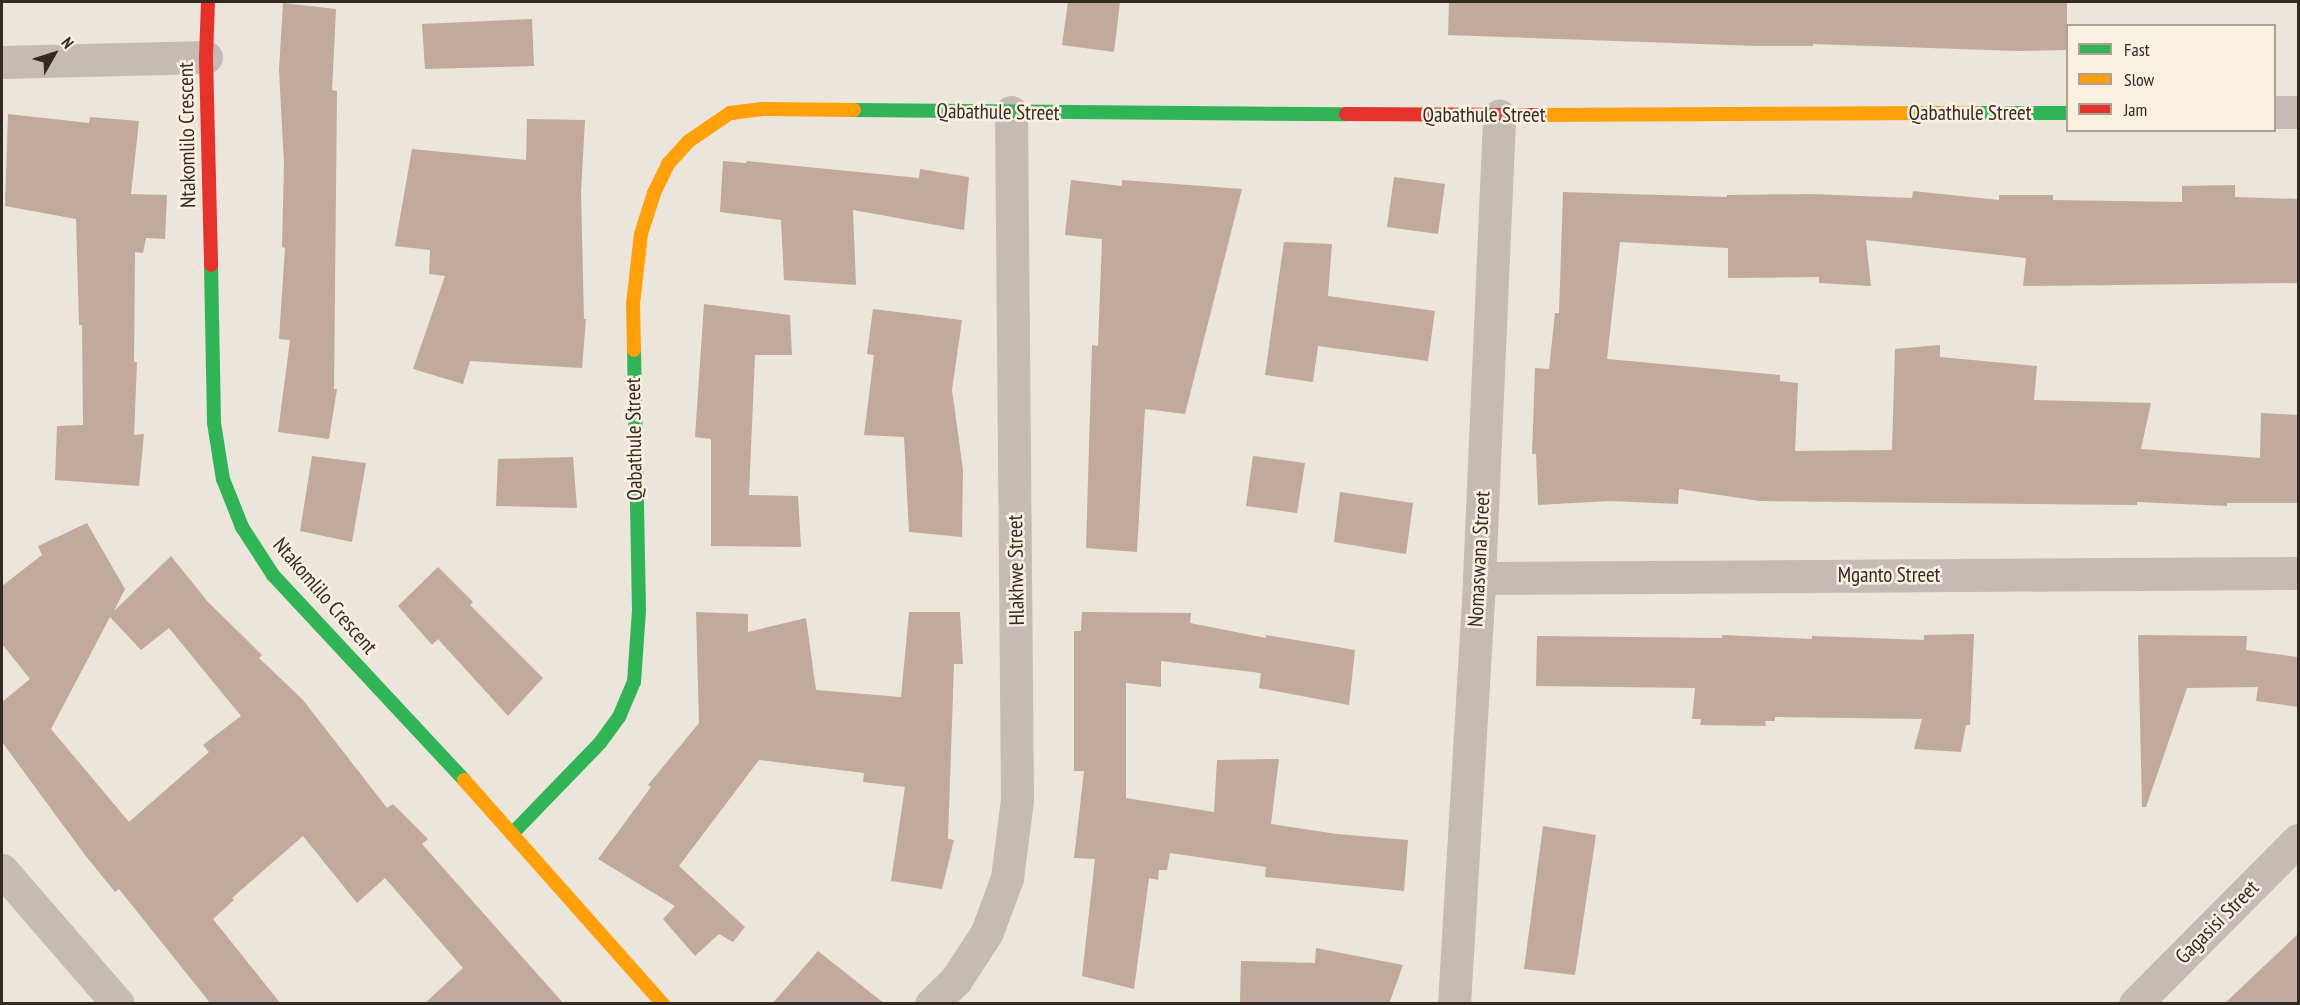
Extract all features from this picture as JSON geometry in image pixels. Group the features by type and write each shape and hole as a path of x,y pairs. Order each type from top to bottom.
{"street":[{"name":"Ntakomlilo Crescent","path":"208,2 206,57 214,423 223,479 242,527 273,575 513,833 663,1004"},
{"path":"2,62 206,57"},
{"name":"Qabathule Street","path":"513,833 600,743 619,717 634,682 639,610 633,304 641,234 654,193 668,164 689,141 730,113 763,109 1499,115 2066,113"},
{"name":"Hlakhwe Street","path":"932,1004 956,980 987,932 1007,878 1017,800 1011,112"},
{"path":"2276,112 2298,112"},
{"name":"Nomaswana Street","path":"1454,1004 1479,578 1499,115"},
{"name":"Mganto Street","path":"1479,578 2298,573"},
{"name":"Gagasisi Street","path":"2135,1004 2298,840"},
{"path":"2,870 118,1004"}],"building":[{"path":"1068,2 1120,2 1114,52 1062,45"},
{"path":"1449,2 2067,2 2066,50 2018,51 1813,44 1813,46 1758,46 1448,35"},
{"path":"283,3 336,9 332,90 337,91 334,389 337,389 329,439 278,432 290,340 279,339 285,248 282,247 284,164 279,70"},
{"path":"532,19 534,66 425,69 422,24"},
{"path":"8,114 89,123 90,117 139,121 131,194 167,195 165,239 146,238 143,253 135,252 134,362 137,362 134,435 144,434 139,486 55,480 57,426 83,425 82,325 79,325 76,219 5,206"},
{"path":"527,119 585,120 581,192 584,319 586,319 582,368 470,361 463,384 413,369 445,276 429,274 430,250 395,246 412,149 526,160"},
{"path":"723,161 746,163 747,161 919,178 920,169 969,177 964,230 853,210 856,285 784,280 781,220 720,212"},
{"path":"1394,177 1445,184 1438,234 1387,227"},
{"path":"1071,180 1122,186 1122,180 1242,189 1185,414 1145,409 1137,552 1086,548 1092,345 1098,346 1102,239 1065,235"},
{"path":"2235,185 2235,197 2298,199 2298,283 2023,286 2026,258 1866,240 1871,286 1819,283 1819,277 1728,278 1728,248 1620,242 1607,359 1780,375 1780,381 1798,383 1795,451 1892,450 1895,349 1940,345 1940,357 2037,366 2034,400 2151,403 2141,449 2260,458 2261,413 2298,415 2298,503 2227,503 2227,506 2137,502 2137,505 1760,501 1679,489 1678,504 1610,501 1538,505 1536,454 1532,454 1535,368 1549,369 1555,313 1559,313 1563,192 1727,197 1727,195 1809,194 1912,198 1913,191 1999,200 1999,195 2053,195 2053,200 2182,202 2182,186"},
{"path":"1284,242 1332,244 1328,296 1435,311 1428,361 1318,346 1313,382 1265,375"},
{"path":"704,304 790,315 792,355 755,355 749,495 798,496 801,547 711,546 711,439 695,437"},
{"path":"873,309 962,320 952,390 963,470 962,537 909,532 904,437 864,435 874,355 867,354"},
{"path":"312,456 366,463 352,542 300,531"},
{"path":"1253,456 1305,463 1297,513 1246,506"},
{"path":"573,457 577,508 496,506 498,459"},
{"path":"1340,492 1413,503 1406,554 1334,542"},
{"path":"87,523 125,589 114,611 171,556 208,602 262,655 259,658 303,700 387,808 393,804 428,839 422,844 564,1004 424,1004 463,968 385,878 357,903 303,836 232,898 234,900 213,919 281,1004 211,1004 119,889 115,892 85,855 2,742 2,702 30,679 2,644 2,586 42,555 38,546","holes":["110,617 141,650 169,628 241,716 203,745 209,752 129,822 51,729"]},
{"path":"438,567 473,602 470,605 543,678 508,716 438,639 432,645 398,606"},
{"path":"696,612 748,614 748,632 806,618 816,690 901,697 909,612 960,612 963,664 954,664 948,839 954,840 942,889 891,881 905,787 863,782 864,773 759,760 679,866 745,927 733,942 719,934 695,956 663,919 675,906 598,859 651,787 648,785 699,723"},
{"path":"1082,612 1191,613 1190,623 1266,638 1266,635 1355,650 1349,705 1259,688 1261,673 1161,661 1161,687 1126,683 1126,798 1214,812 1217,760 1279,759 1271,824 1337,834 1408,840 1404,891 1265,877 1266,867 1170,853 1167,870 1159,870 1158,880 1149,878 1134,989 1082,976 1095,859 1074,858 1084,771 1074,771 1074,631 1081,631"},
{"path":"1974,634 1970,725 1966,725 1961,752 1914,749 1922,719 1775,717 1775,721 1765,721 1766,726 1700,725 1701,719 1692,719 1695,688 1536,686 1537,636 1722,638 1722,635 1924,640 1924,635"},
{"path":"2138,635 2247,636 2246,650 2298,657 2298,707 2256,701 2258,687 2187,688 2146,807 2142,807"},
{"path":"1543,826 1596,835 1575,975 1524,969"},
{"path":"2298,934 2298,1004 2224,1004"},
{"path":"1316,948 1403,965 1389,1004 1240,1004 1241,961 1315,963"},
{"path":"818,951 885,1004 772,1004"}],"traffic: fast":[{"path":"854,110 1346,114"},
{"path":"1977,113 2066,113"},
{"path":"211,265 214,423 223,479 242,527 273,575 464,780"},
{"path":"513,833 600,743 619,717 634,682 639,610 634,350"}],"traffic: slow":[{"path":"634,350 633,304 641,234 654,193 668,164 689,141 730,113 763,109 854,110"},
{"path":"1539,115 1977,113"},
{"path":"464,780 663,1004"}],"traffic: jam":[{"path":"208,2 206,57 211,265"},
{"path":"1346,114 1539,115"}]}
